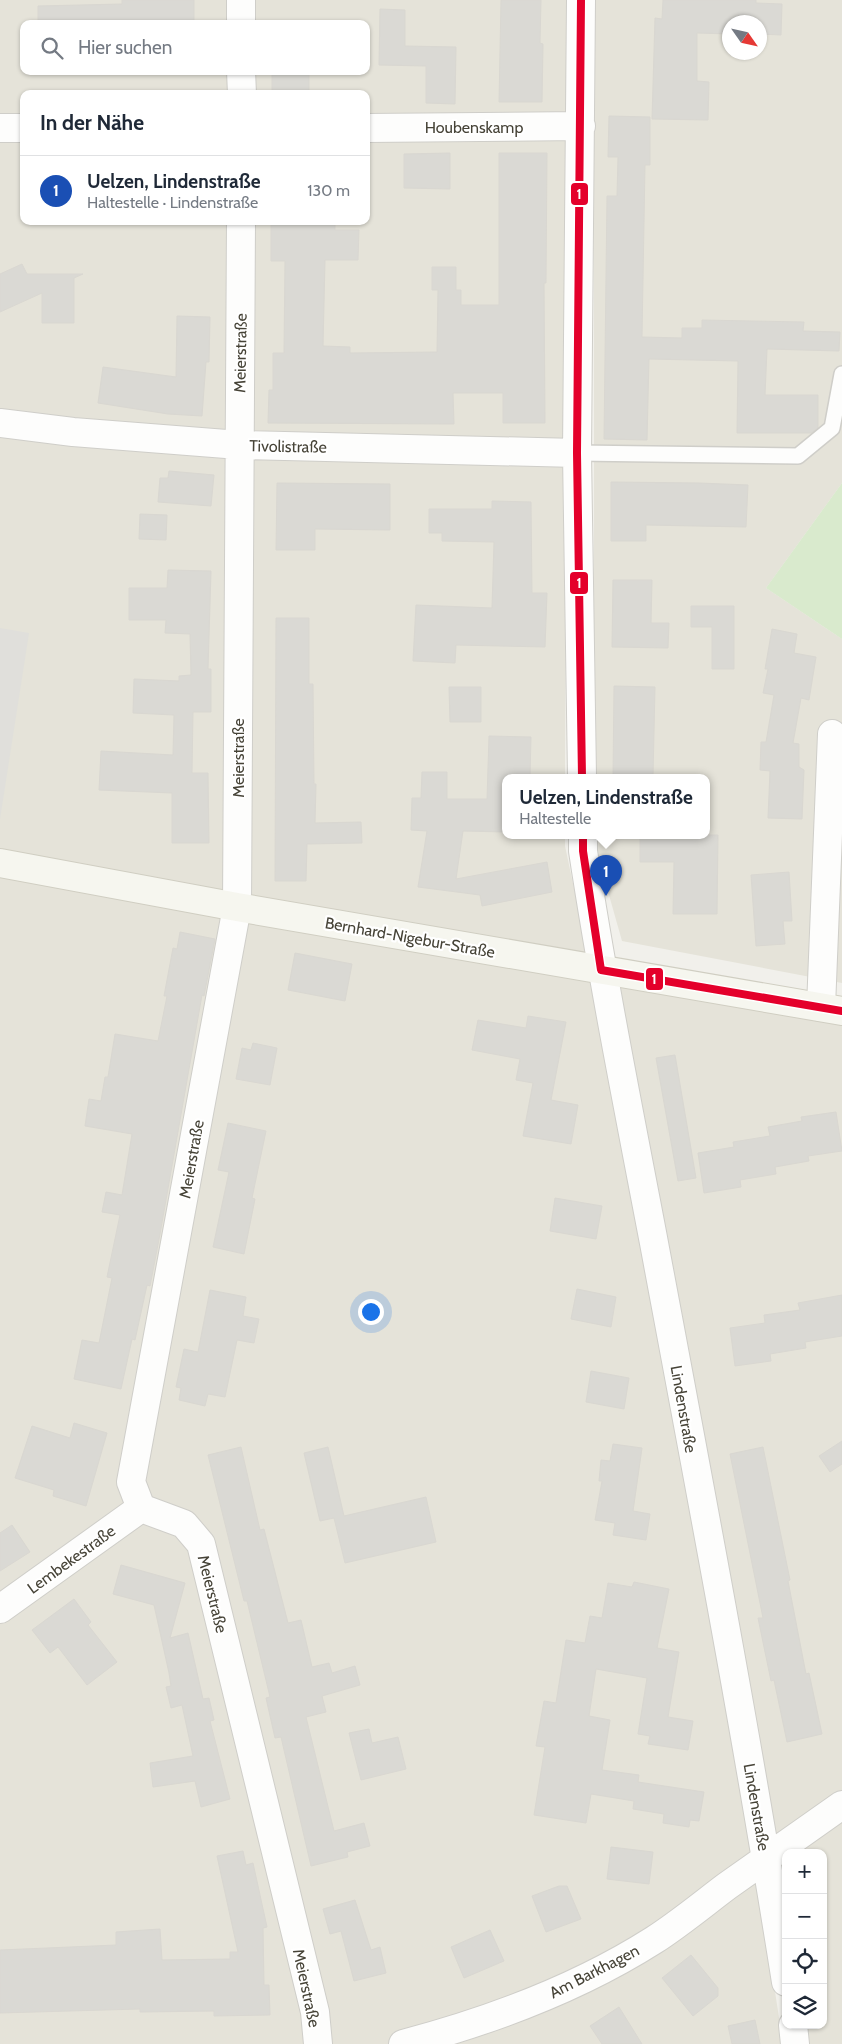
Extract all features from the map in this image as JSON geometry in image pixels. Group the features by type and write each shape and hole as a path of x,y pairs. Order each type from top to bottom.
{"main road":[{"name":"Bernhard-Nigebur-Straße","path":"0,863 237,908 832,1009"}],"street":[{"path":"241,0 241,20"},
{"path":"581,0 577,453 582,774"},
{"path":"241,75 242,90"},
{"name":"Houbenskamp","path":"370,128 581,126"},
{"path":"0,128 20,128"},
{"name":"Meierstraße","path":"241,225 237,908 131,1482 141,1508 184,1524 201,1544 315,2012 318,2044"},
{"name":"Tivolistraße","path":"0,423 73,432 239,445 577,453"},
{"name":"Bernhard-Nigebur-Straße","path":"832,734 832,1009"},
{"name":"Lindenstraße","path":"582,839 601,970 656,1253 766,1858 782,1957"},
{"name":"Lembekestraße","path":"0,1610 141,1508"},
{"name":"Am Barkhagen","path":"402,2044 442,2034 512,2010 580,1981 654,1940 842,1805"},
{"path":"793,2029 796,2044"}],"lane":[{"path":"577,453 798,456 832,428 842,374"}],"shaded area":[{"path":"0,0 569,0 565,774 502,774 502,839 565,839 593,978 842,1023 842,1791 754,1853 783,2044 0,2044"},
{"path":"594,0 842,0 842,483 766,588 842,639 842,983 622,941 594,839 710,839 710,774 594,774"},
{"path":"0,628 29,633 0,819"},
{"path":"842,1821 842,2044 810,2044 808,2029 827,2029 827,1849 802,1849"}],"green space":[{"path":"842,483 842,639 766,588"}],"building":[{"path":"122,0 194,0 194,20 38,20 38,6 122,4"},
{"path":"501,0 541,0 540,43 543,44 542,102 499,102"},
{"path":"663,0 756,0 756,3 782,4 781,35 767,34 767,15 722,15 722,34 697,33 697,81 709,82 708,120 652,119 655,18 662,19"},
{"path":"380,9 405,10 405,46 456,47 455,104 426,103 426,66 379,65"},
{"path":"272,75 309,75 309,90 272,90"},
{"path":"609,116 650,117 650,165 645,165 642,337 682,338 682,328 702,328 702,320 804,322 803,331 840,332 839,351 767,349 765,395 818,395 818,428 811,433 737,433 738,361 649,359 647,440 604,439 607,196 617,196 618,157 608,157"},
{"path":"450,153 450,189 404,188 404,154"},
{"path":"499,153 547,153 546,283 544,283 545,423 503,423 503,393 453,393 454,424 268,423 269,390 273,390 273,353 284,353 285,261 271,261 271,225 335,225 335,230 359,230 358,260 325,260 323,346 350,347 350,353 437,352 438,290 432,290 432,267 456,267 456,290 461,290 461,305 499,305"},
{"path":"22,264 27,274 83,274 74,278 74,323 42,323 42,293 0,312 0,274"},
{"path":"177,316 210,317 209,362 206,362 202,416 168,414 98,403 103,367 176,377"},
{"path":"169,471 214,475 211,506 158,502 160,478 168,478"},
{"path":"611,482 748,485 746,527 646,525 646,541 611,541"},
{"path":"277,483 390,484 390,530 315,529 315,550 276,550"},
{"path":"492,501 531,502 532,593 547,593 545,647 456,645 455,663 413,661 416,605 492,608 494,542 442,541 442,533 429,533 429,509 492,509"},
{"path":"140,514 167,515 166,540 139,539"},
{"path":"168,570 211,571 208,669 211,669 211,712 193,712 192,773 208,773 209,843 172,843 172,793 99,790 101,751 173,755 174,715 133,713 134,679 179,681 179,676 191,675 190,634 165,633 166,620 129,620 129,588 167,588"},
{"path":"613,580 652,580 651,623 669,623 668,648 612,647"},
{"path":"691,606 734,606 734,669 712,669 712,627 691,627"},
{"path":"276,618 309,618 309,684 313,684 314,784 316,784 315,823 361,822 362,843 307,844 306,881 275,881"},
{"path":"772,629 797,634 794,653 816,657 809,700 801,698 793,743 799,744 799,767 804,770 802,819 768,818 770,771 760,770 761,742 766,742 774,695 763,693 768,669 765,669"},
{"path":"614,686 655,687 653,774 613,774"},
{"path":"449,687 481,687 481,722 450,722"},
{"path":"489,736 531,737 530,774 502,774 502,832 463,831 456,879 547,862 552,892 482,906 480,895 418,887 427,831 411,830 412,798 421,798 422,772 447,772 447,799 487,799"},
{"path":"710,835 718,835 717,914 673,914 674,862 640,862 640,839 710,839"},
{"path":"789,872 792,921 783,921 785,944 756,946 751,875"},
{"path":"180,932 215,939 204,996 202,995 150,1286 147,1285 135,1340 132,1339 121,1389 74,1379 82,1340 99,1343 112,1278 107,1277 120,1215 102,1212 106,1192 122,1195 132,1134 85,1126 89,1099 101,1101 105,1077 108,1077 115,1034 158,1041 167,996 164,996 173,948 177,949"},
{"path":"295,953 352,964 345,1001 288,990"},
{"path":"528,1016 566,1022 551,1100 578,1105 571,1144 523,1136 533,1083 516,1080 520,1059 472,1050 478,1020 526,1028"},
{"path":"253,1043 277,1048 270,1085 236,1079 242,1048 251,1050"},
{"path":"675,1055 696,1178 678,1181 656,1058"},
{"path":"836,1112 842,1151 808,1156 809,1161 775,1167 776,1174 740,1180 741,1187 704,1193 698,1153 734,1147 733,1142 770,1136 768,1127 802,1121 801,1117"},
{"path":"228,1123 266,1131 252,1198 255,1199 244,1254 213,1247 229,1172 218,1170"},
{"path":"555,1198 602,1206 596,1239 550,1231"},
{"path":"577,1289 616,1297 611,1327 571,1319"},
{"path":"210,1290 246,1297 243,1316 259,1319 254,1343 237,1340 225,1397 208,1394 205,1406 179,1400 181,1388 176,1387 184,1349 198,1352"},
{"path":"842,1295 842,1336 805,1342 806,1348 770,1354 771,1361 735,1366 730,1328 765,1323 764,1315 800,1310 798,1303"},
{"path":"591,1371 629,1378 624,1409 586,1402"},
{"path":"74,1423 107,1433 86,1506 53,1496 54,1490 15,1478 32,1426 70,1438"},
{"path":"842,1441 842,1464 830,1472 819,1456"},
{"path":"613,1444 642,1448 633,1511 650,1514 646,1540 613,1535 615,1523 595,1520 602,1481 599,1481 601,1460 610,1461"},
{"path":"241,1447 260,1530 264,1529 288,1623 301,1620 312,1667 329,1663 332,1673 355,1666 360,1685 322,1696 326,1712 306,1717 334,1831 364,1823 370,1846 347,1852 348,1857 311,1866 281,1737 275,1738 266,1698 270,1697 247,1601 244,1601 208,1455"},
{"path":"328,1447 344,1516 426,1497 436,1542 345,1563 334,1518 320,1521 304,1453"},
{"path":"763,1447 790,1580 788,1581 806,1674 809,1673 822,1734 787,1742 774,1680 771,1681 758,1618 763,1618 730,1454"},
{"path":"12,1525 30,1552 0,1571 0,1533"},
{"path":"121,1565 185,1583 170,1638 188,1633 203,1699 209,1698 214,1720 210,1721 230,1799 201,1807 195,1781 153,1787 150,1763 193,1756 182,1705 171,1708 166,1687 171,1686 169,1673 154,1605 113,1594"},
{"path":"634,1582 669,1589 657,1648 679,1652 668,1717 693,1721 688,1750 648,1744 650,1736 638,1734 647,1678 596,1669 589,1716 610,1720 602,1770 639,1775 638,1782 704,1792 699,1821 690,1820 689,1827 663,1823 664,1814 633,1809 634,1801 591,1794 586,1823 534,1815 545,1747 536,1746 544,1701 556,1703 566,1640 585,1643 590,1616 602,1618 608,1583 632,1587"},
{"path":"74,1599 91,1622 88,1625 117,1662 87,1685 58,1647 50,1653 32,1630"},
{"path":"369,1729 372,1743 398,1737 406,1769 361,1780 349,1733"},
{"path":"611,1847 653,1852 649,1884 607,1879"},
{"path":"243,1851 246,1865 253,1863 267,1927 263,1928 264,1985 269,1985 270,2015 214,2016 214,2011 140,2012 140,2009 0,2013 0,1950 116,1945 116,1932 160,1929 162,1960 230,1959 230,1952 238,1952 217,1856"},
{"path":"559,1886 567,1886 581,1919 546,1932 532,1896"},
{"path":"355,1900 371,1950 380,1947 386,1973 354,1981 341,1931 330,1934 323,1909"},
{"path":"490,1930 504,1961 464,1978 451,1947"},
{"path":"691,1955 718,1988 718,1996 693,2016 662,1978"},
{"path":"619,2007 642,2044 602,2044 590,2026"},
{"path":"755,2020 760,2044 732,2044 728,2026"}],"transit line":[{"name":"1","path":"581,0 577,453 582,774"},
{"name":"1","path":"583,839 583,851 601,970 842,1011"}],"place":[{"name":"Uelzen, Lindenstraße","path":"606,896"}]}
